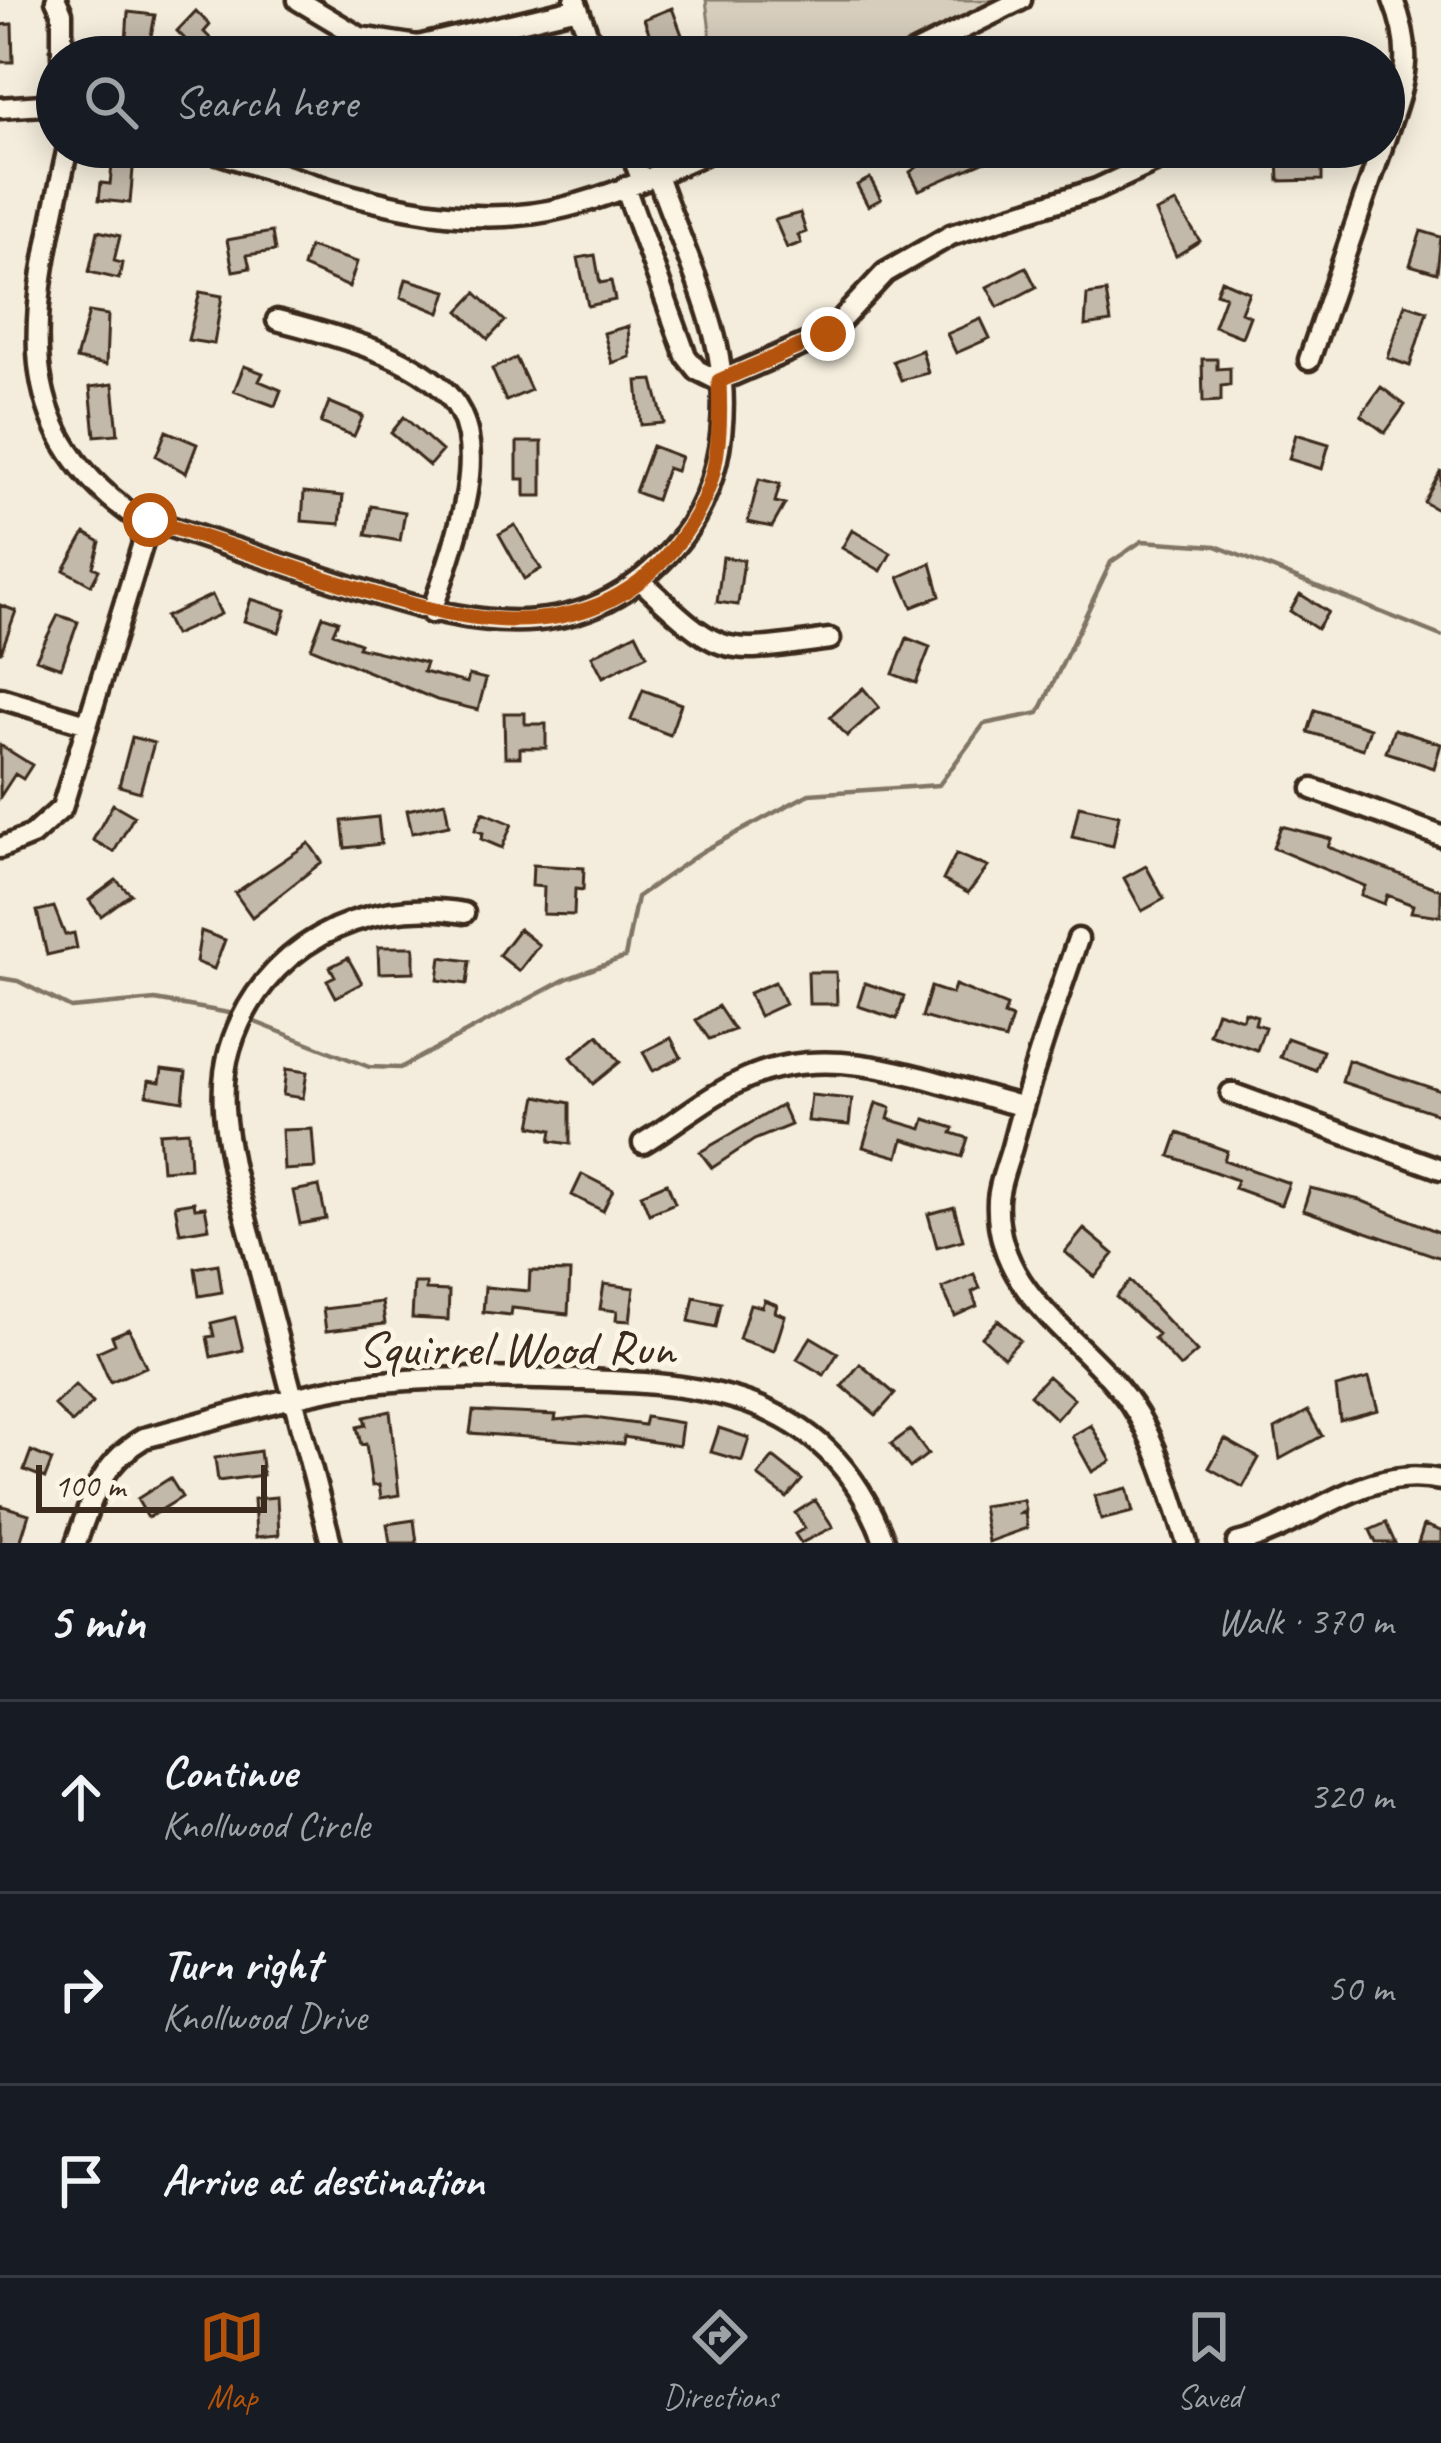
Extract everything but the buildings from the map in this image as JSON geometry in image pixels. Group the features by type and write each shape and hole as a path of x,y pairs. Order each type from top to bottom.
{"street":[{"path":"56,0 62,13 62,36"},
{"path":"298,0 358,36"},
{"path":"948,36 1021,0"},
{"path":"1393,0 1404,36"},
{"path":"456,36 576,4 588,36"},
{"path":"0,108 36,105"},
{"path":"17,328 53,218 64,168"},
{"path":"267,168 452,216 564,208 671,168"},
{"path":"46,452 91,493 150,520 431,613 535,621 581,614 642,582 689,532 722,446 719,356 636,168"},
{"path":"641,181 686,356 697,370 719,381 828,334 885,273 950,235 1097,189 1142,168"},
{"path":"1309,360 1375,168"},
{"path":"277,320 404,364 440,383 461,407 474,464 460,535 431,613"},
{"path":"0,848 32,835 62,808 150,520"},
{"path":"642,582 700,636 736,652 830,639"},
{"path":"0,698 87,724"},
{"path":"1313,789 1441,836"},
{"path":"331,1543 223,1121 229,1051 261,986 325,932 376,911 464,913"},
{"path":"1078,938 1021,1106 998,1199 1007,1259 1023,1288 1120,1389 1139,1416 1187,1543"},
{"path":"643,1143 749,1077 815,1061 870,1066 1021,1106"},
{"path":"1231,1093 1441,1169"},
{"name":"Squirrel Wood Run","path":"76,1543 100,1476 116,1454 144,1438 379,1382 455,1378 631,1382 725,1392 786,1419 823,1448 865,1497 885,1543"},
{"path":"1237,1543 1301,1522 1384,1478 1412,1474 1440,1480"}],"shaded area":[{"path":"706,0 1032,0 1010,17 960,36 710,36"}],"waterway":[{"path":"255,1022 369,1067 400,1068 566,979 625,957 637,897 703,851 809,794 939,785 984,724 1039,713 1111,562 1142,541 1216,546 1441,636"},
{"path":"0,978 18,981 71,1008 155,1000 235,1014"}],"route":[{"path":"150,520 431,613 500,622 581,614 642,582 689,532 722,446 719,381 828,334"}]}
